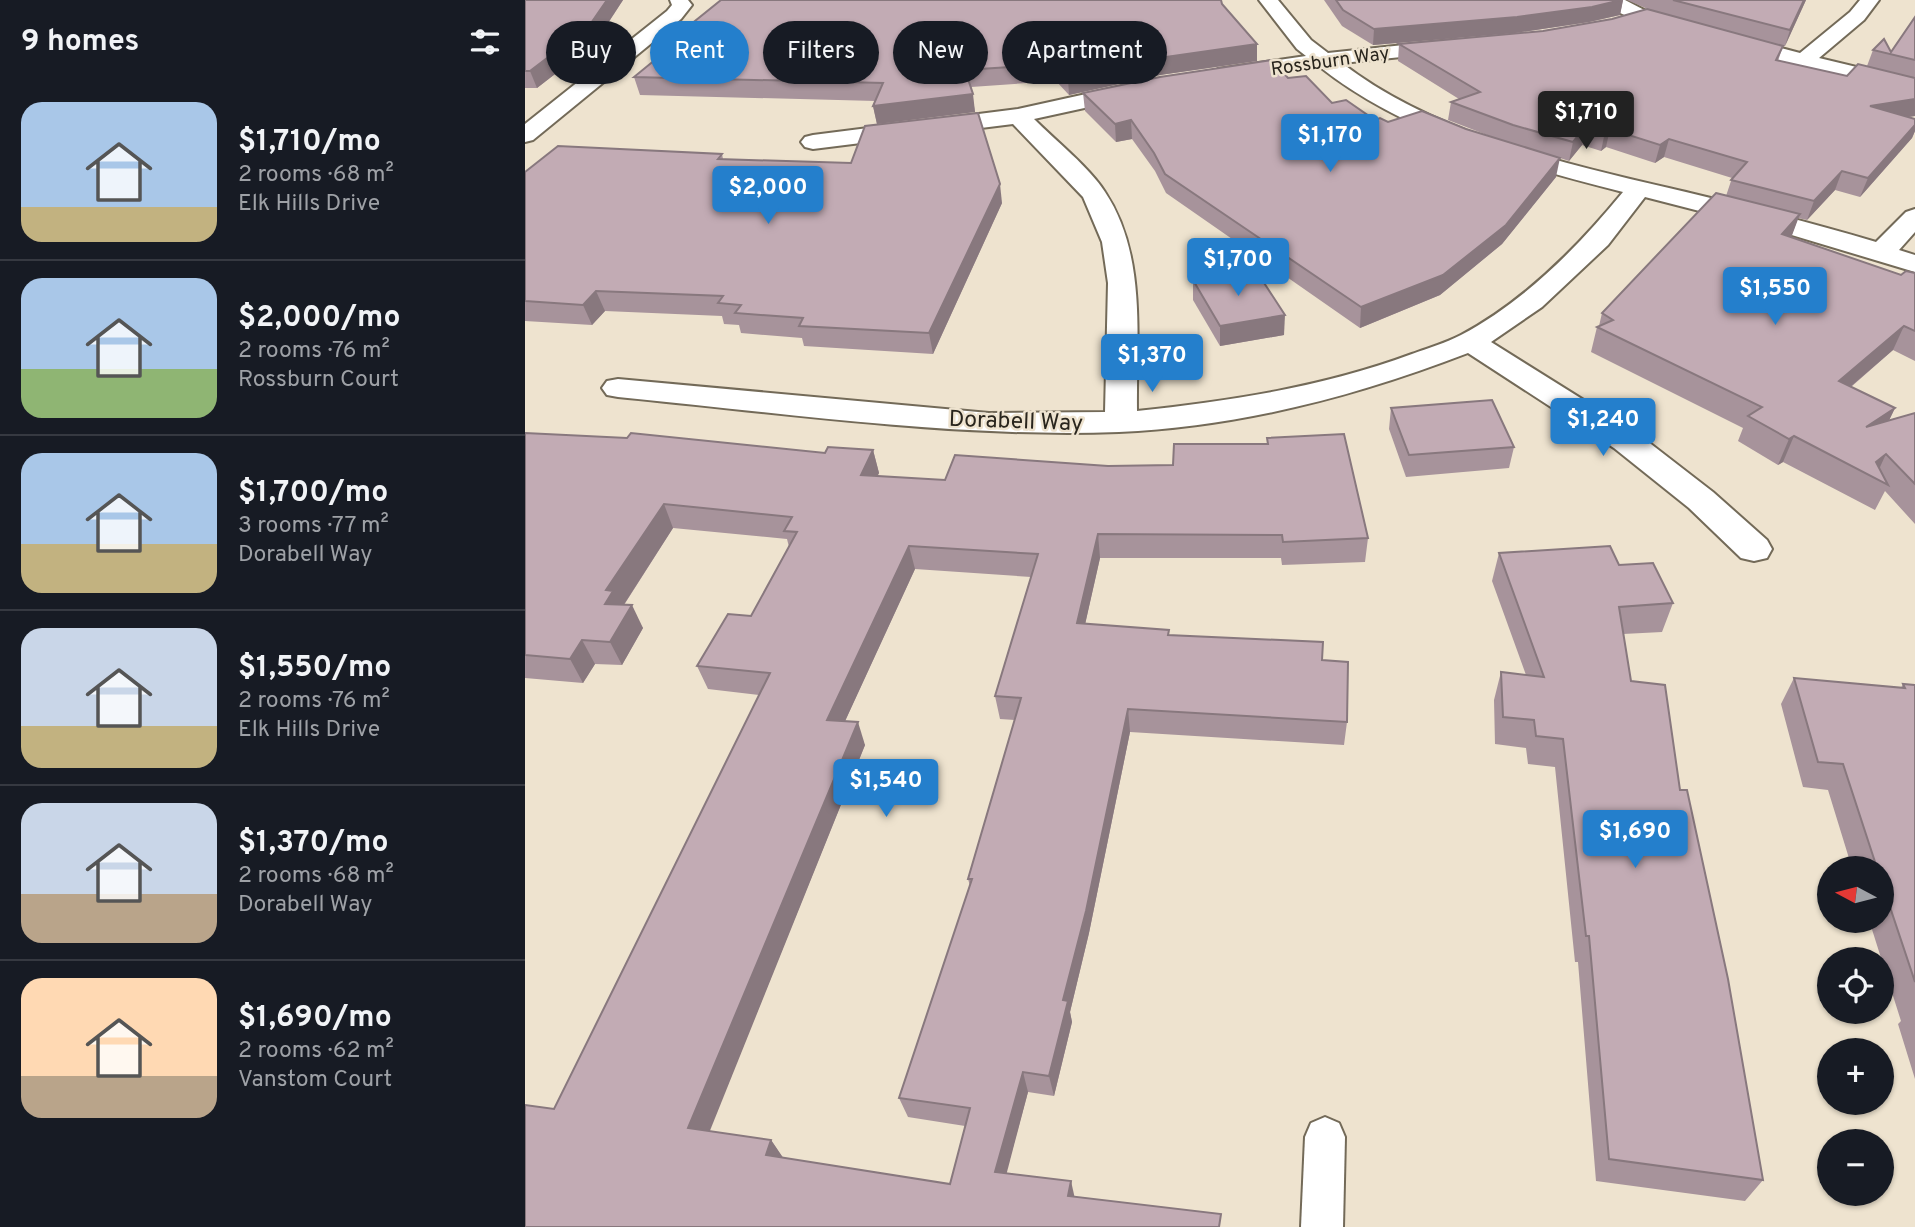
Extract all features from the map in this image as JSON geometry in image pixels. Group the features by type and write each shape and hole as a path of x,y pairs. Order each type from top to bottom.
{"street":[{"path":"525,135 674,15 682,5 679,0"},
{"path":"1268,0 1286,29 1321,62 1351,82 1399,107 1477,141 1562,168 1732,211 1882,252 1915,264"},
{"path":"1609,0 1643,17 1915,88"},
{"path":"1804,60 1857,16 1870,0"},
{"path":"1608,27 1643,17"},
{"name":"Rossburn Way","path":"1206,77 1370,53 1477,44"},
{"path":"813,142 1018,116 1160,85"},
{"path":"1018,116 1094,194 1115,242 1122,283 1121,422"},
{"name":"Dorabell Way","path":"618,388 989,423 1121,422 1234,410 1321,393 1397,370 1471,342 1532,301 1599,239 1638,189"},
{"path":"1882,252 1915,217"},
{"path":"1471,342 1626,441 1701,500 1754,549"}],"lane":[{"path":"1322,1227 1325,1137"}],"building":[{"path":"525,0 607,0 592,21 546,21 546,59 530,71 525,71"},
{"path":"721,0 1221,0 1257,44 1167,57 1167,21 1002,21 1002,68 988,68 988,21 893,21 893,84 970,84 973,94 873,106 883,83 879,83 879,21 763,21 763,80 749,80 749,21 695,21"},
{"path":"1336,0 1621,0 1592,7 1517,17 1374,29 1343,10"},
{"path":"1673,0 1804,0 1790,30"},
{"path":"1647,9 1783,46 1776,60 1847,76 1858,64 1915,78 1915,99 1870,106 1915,119 1915,125 1868,178 1842,171 1814,201 1731,180 1747,162 1669,139 1660,145 1610,129 1605,132 1586,126 1573,142 1513,125 1451,102 1480,92 1399,44 1543,31 1612,19"},
{"path":"1915,17 1915,60 1873,50 1884,39 1891,52"},
{"path":"1272,60 1288,78 1306,76 1332,103 1346,100 1375,120 1380,118 1388,122 1422,111 1466,129 1560,158 1506,225 1443,275 1361,307 1165,174 1131,120 1115,124 1083,93 1126,84 1167,84 1167,76"},
{"path":"650,64 650,77 636,75"},
{"path":"978,113 1000,184 929,333 799,326 803,318 735,313 741,305 718,303 723,296 596,291 583,305 525,301 525,172 558,146 722,154 718,159 851,163 865,126"},
{"path":"1716,193 1800,214 1782,234 1901,275 1906,271 1915,273 1915,331 1904,326 1839,381 1895,408 1866,427 1915,413 1915,484 1886,454 1876,462 1888,485 1794,436 1789,439 1748,416 1762,407 1597,327 1613,320 1602,313"},
{"path":"1255,269 1285,315 1220,326 1193,280"},
{"path":"1492,400 1514,447 1409,455 1391,408"},
{"path":"525,433 627,438 631,433 825,453 828,447 873,450 861,475 945,480 955,455 1108,466 1173,465 1174,444 1268,444 1267,438 1344,434 1368,538 1283,542 1282,535 1098,534 1077,623 1169,630 1168,635 1323,642 1322,660 1348,662 1347,722 1128,709 1086,911 1063,1000 1068,1001 1049,1076 1023,1072 995,1172 1071,1181 1068,1196 1221,1214 1219,1227 525,1227 525,1105 554,1109 770,673 697,666 728,614 751,616 797,532 784,531 792,517 664,504 606,590 613,591 605,604 632,605 610,642 582,640 570,659 525,655","holes":["909,546 1038,554 995,696 1021,698 968,879 972,879 899,1098 970,1108 950,1184 766,1155 771,1140 688,1128 858,722 827,720"]},
{"path":"1610,546 1619,565 1653,563 1673,603 1619,607 1631,681 1665,685 1680,790 1687,790 1728,979 1763,1180 1609,1159 1589,936 1586,936 1563,739 1536,736 1534,720 1503,717 1501,672 1544,677 1499,553"},
{"path":"1794,678 1905,688 1903,684 1915,685 1915,982 1894,919 1894,856 1873,856 1843,764 1818,762"}]}
